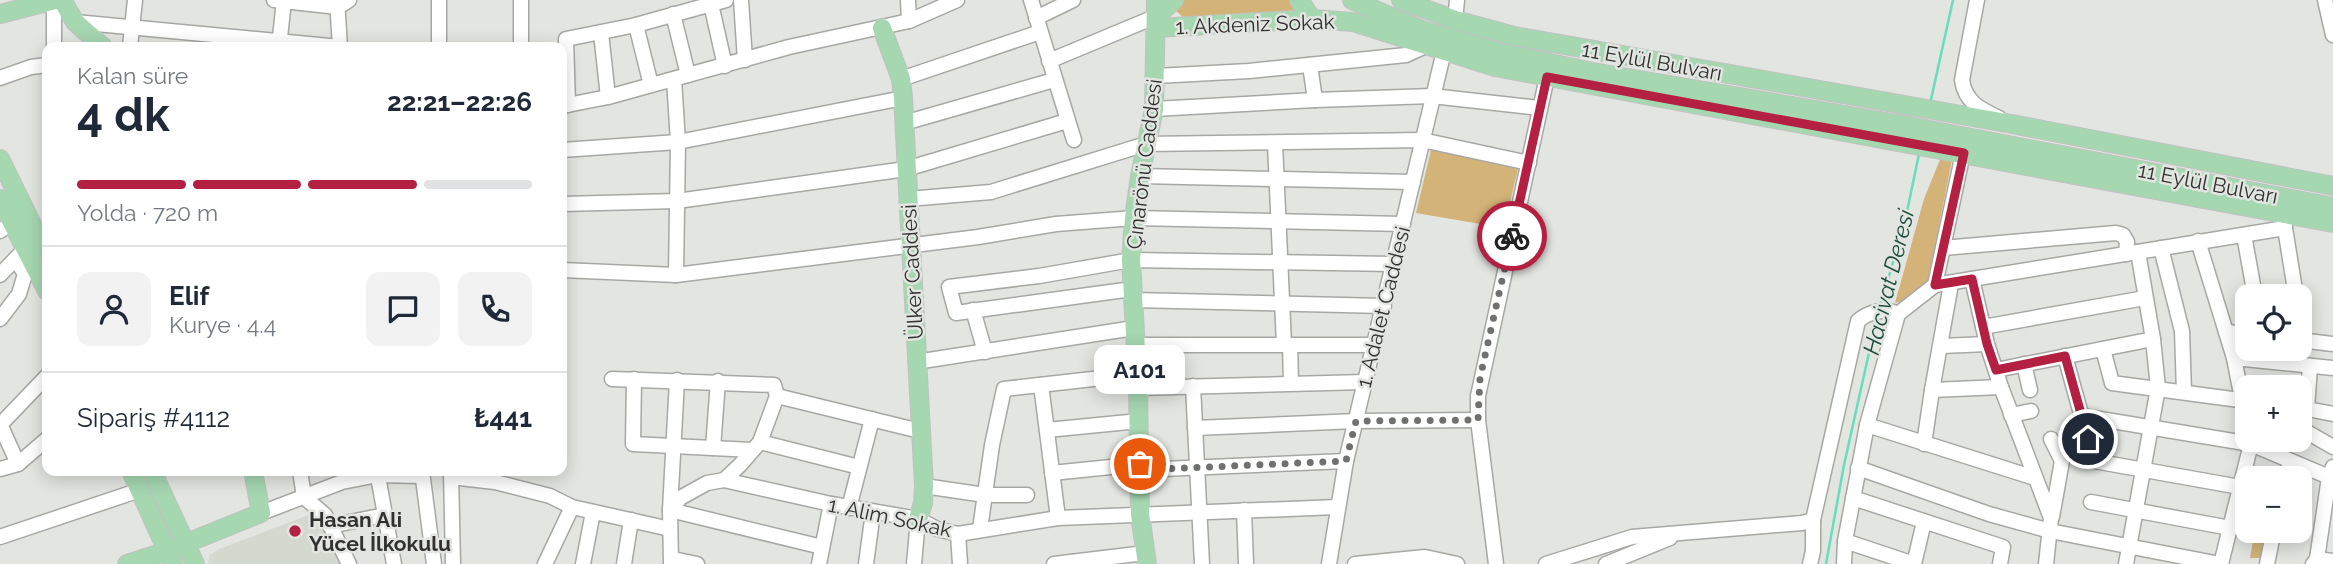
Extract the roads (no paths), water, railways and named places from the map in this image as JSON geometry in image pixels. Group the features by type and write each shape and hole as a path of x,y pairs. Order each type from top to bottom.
{"main road":[{"path":"0,14 54,0"},
{"path":"62,0 75,22 97,42"},
{"path":"1157,11 1174,0"},
{"path":"1299,0 1312,19"},
{"name":"11 Eylül Bulvarı","path":"1352,0 1422,30 1498,52 1903,133"},
{"name":"11 Eylül Bulvarı","path":"1401,0 1455,20 1514,36 2012,124 2333,186"},
{"name":"1. Akdeniz Sokak","path":"1157,11 1353,22 1495,66 1547,77 1903,133"},
{"name":"Çınarönü Caddesi","path":"1146,559 1140,514 1139,421 1131,260 1133,218 1154,110 1157,11"},
{"name":"Ülker Caddesi","path":"882,28 901,79 903,97 924,485 923,503 918,519"},
{"path":"1903,133 2284,221 2332,222"},
{"name":"11 Eylül Bulvarı","path":"1959,147 2332,222"},
{"path":"0,159 42,245"},
{"path":"0,199 6,227 20,255 42,271"},
{"path":"133,476 170,557"},
{"path":"154,476 195,564"},
{"path":"127,564 170,557 187,544 261,513 254,476"}],"street":[{"path":"54,0 54,42"},
{"path":"131,42 135,0"},
{"path":"274,0 341,2 340,42"},
{"path":"279,42 284,0"},
{"path":"439,0 439,42"},
{"path":"521,0 522,42"},
{"path":"741,0 745,60"},
{"path":"908,0 909,21"},
{"path":"1031,0 1074,140"},
{"path":"1036,18 1073,0"},
{"path":"1455,20 1457,0"},
{"path":"1977,0 1962,80 1964,92 1982,110 2012,124"},
{"path":"2325,0 2333,35"},
{"path":"567,106 608,97 789,47 909,21 952,1"},
{"path":"566,42 566,39 636,25 719,2 725,66"},
{"path":"1049,61 1157,11"},
{"path":"673,15 681,77 677,275"},
{"path":"75,22 253,42"},
{"path":"636,25 651,85"},
{"path":"901,79 1040,32"},
{"path":"601,33 608,97"},
{"path":"1156,76 1310,65 1406,55 1436,48"},
{"name":"1. Adalet Caddesi","path":"1329,564 1346,461 1432,96 1436,48"},
{"path":"1310,65 1315,100"},
{"path":"0,78 42,66"},
{"path":"1496,564 1478,420 1480,378 1547,77"},
{"path":"904,123 1054,80"},
{"path":"1154,110 1432,96 1539,108"},
{"path":"567,150 678,142 903,97"},
{"path":"567,204 677,201 906,169 1067,121"},
{"path":"908,200 991,191 1146,144 1422,140 1529,163"},
{"path":"1275,142 1282,303 1291,383"},
{"path":"1935,285 1959,147"},
{"path":"1140,176 1413,182"},
{"path":"567,270 677,275 978,237 1056,224 1133,218 1403,224"},
{"path":"1810,564 1813,551 1813,520 1858,321 1866,313 1895,312 1935,285 2244,235 2284,221 2294,284"},
{"path":"1943,248 2116,233 2123,235 2132,253 2145,298 2158,388 2126,564"},
{"path":"2244,235 2253,284"},
{"path":"2198,241 2238,375"},
{"path":"2161,248 2182,331 2184,392"},
{"path":"0,275 20,255"},
{"path":"0,319 19,293 25,274 20,255"},
{"path":"1384,306 1132,295 956,313 949,287 1039,276 1131,260 1394,264"},
{"path":"1972,279 1987,344 2051,525"},
{"path":"1924,444 1951,284"},
{"path":"1983,327 2145,298"},
{"path":"973,310 985,352"},
{"path":"1844,564 1845,541 1858,468 1895,312"},
{"path":"2225,332 2235,333"},
{"path":"916,362 1134,337 1287,345 1374,345"},
{"path":"1996,370 2153,339"},
{"path":"2312,341 2333,344"},
{"path":"1942,345 1987,344"},
{"path":"2103,349 2112,383 2235,399"},
{"path":"2065,356 2094,461 2235,486"},
{"path":"2234,358 2333,368"},
{"path":"2024,364 2030,390"},
{"path":"2310,366 2307,409 2333,414"},
{"path":"612,379 774,385 777,396 756,446 724,480 707,483 695,489 680,498 670,510"},
{"path":"634,379 633,443 713,448 756,446 859,467"},
{"path":"677,380 670,510 672,561 697,564"},
{"path":"18,464 0,425 42,381"},
{"path":"980,529 1004,389 1137,381 1194,386 1365,382"},
{"path":"713,448 718,382"},
{"path":"1041,385 1058,518"},
{"path":"1194,386 1202,564"},
{"path":"1932,390 2001,387"},
{"path":"777,396 920,431"},
{"path":"2011,415 2031,411"},
{"path":"2082,416 2235,441"},
{"path":"849,508 872,419"},
{"path":"1195,428 1356,421 1478,420"},
{"path":"1047,430 1139,421"},
{"path":"1867,425 2035,478"},
{"path":"2312,435 2333,447"},
{"path":"2046,564 2062,461 2051,439"},
{"path":"0,470 18,464 42,443"},
{"path":"2268,452 2290,462 2331,472 2315,562 2333,561"},
{"path":"1052,473 1140,467 1346,461"},
{"path":"2289,466 2290,462"},
{"path":"1858,468 1989,514 2051,525 2129,547 2220,564 2235,508"},
{"path":"301,476 304,497 325,515 349,564"},
{"path":"261,513 304,497 341,476"},
{"path":"378,476 394,564"},
{"path":"422,476 434,564"},
{"path":"451,476 453,564"},
{"path":"462,476 550,496 572,507 670,529"},
{"name":"1. Alim Sokak","path":"724,480 849,508 918,519 937,529 958,534 1058,518 1337,507"},
{"path":"924,485 985,495 1027,495"},
{"path":"0,537 140,490"},
{"path":"1853,498 2003,547 2000,564"},
{"path":"2091,502 2230,528"},
{"path":"819,564 831,504"},
{"path":"545,564 572,507"},
{"path":"670,510 822,547"},
{"path":"1244,510 1246,564"},
{"path":"583,564 593,512"},
{"path":"866,564 873,512"},
{"path":"330,526 385,515"},
{"path":"914,564 918,519"},
{"path":"624,564 631,520"},
{"path":"1546,564 1632,537 1813,520"},
{"path":"1845,541 1914,564 1924,522"},
{"path":"958,534 960,564"},
{"path":"1606,564 1681,534"},
{"path":"2267,564 2271,543"},
{"path":"1355,564 1425,557 1457,564"},
{"path":"1054,564 1146,559"}],"waterway":[{"name":"Hacivat Deresi","path":"1930,104 1953,0"},
{"name":"Hacivat Deresi","path":"1880,307 1905,221 1919,154"},
{"name":"Hacivat Deresi","path":"1826,564 1844,465 1877,317"}],"place":[{"name":"A101","path":"1140,464"},
{"name":"Hasan Ali Yücel İlkokulu","path":"295,531"}]}
